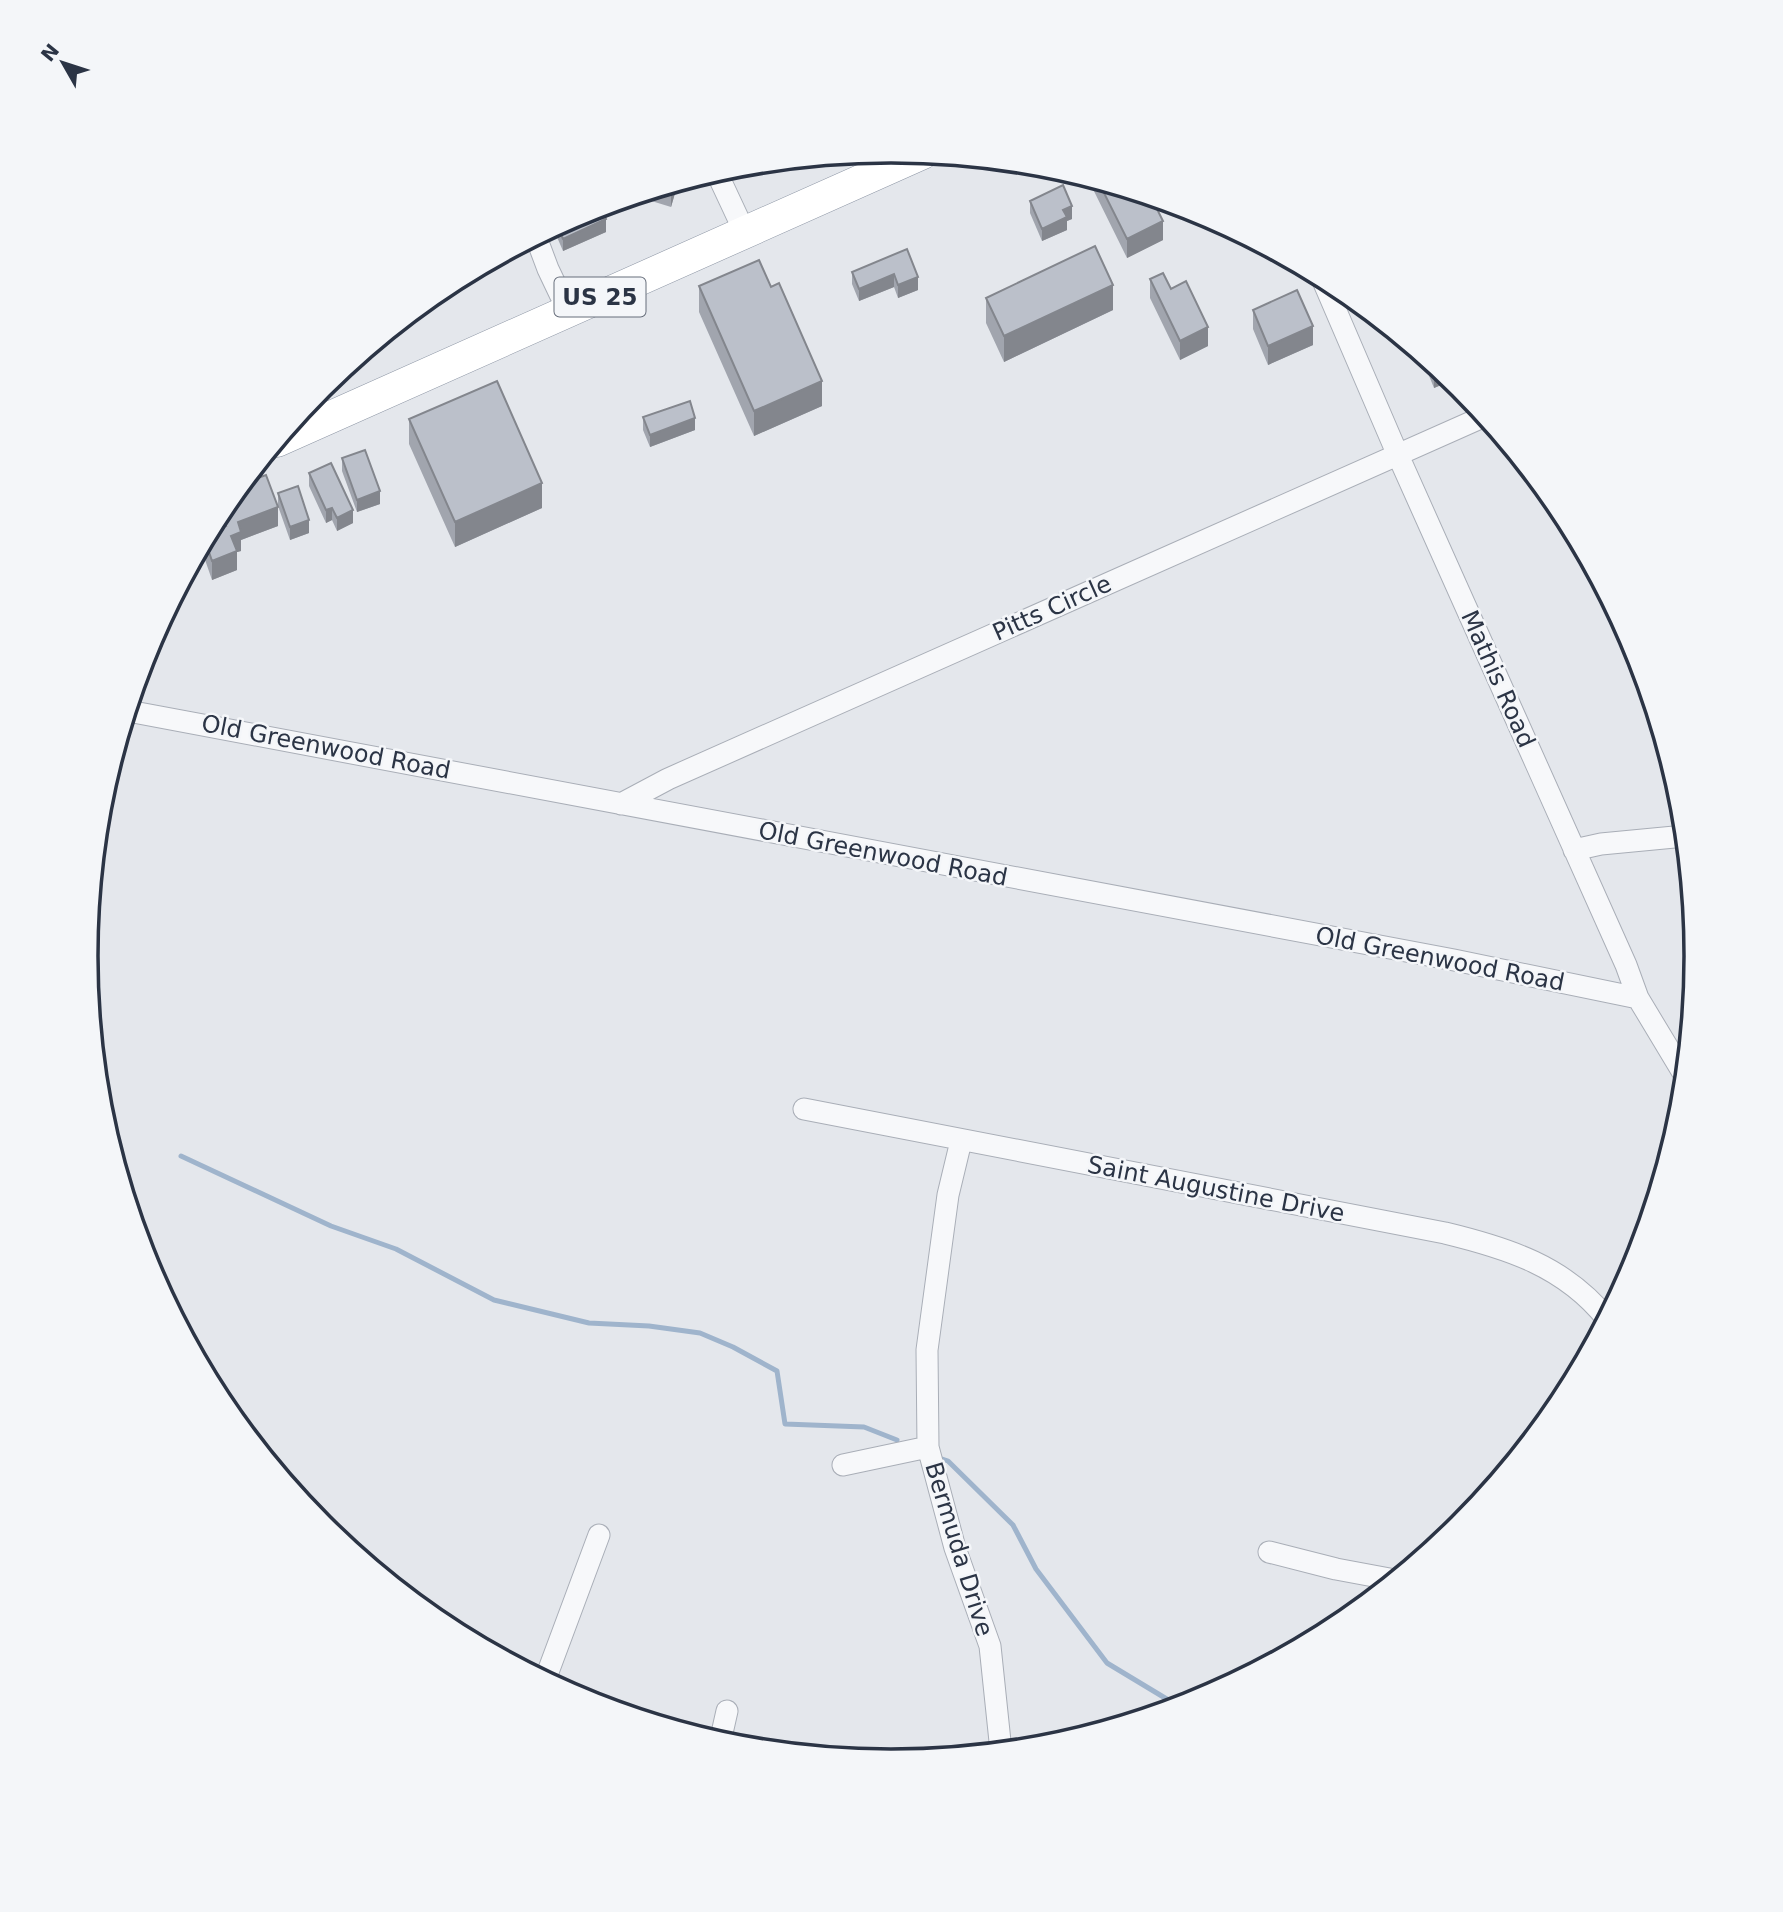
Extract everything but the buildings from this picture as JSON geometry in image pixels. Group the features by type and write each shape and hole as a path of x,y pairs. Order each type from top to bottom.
{"highway":[{"name":"US 25","path":"295,433 900,163"}],"street":[{"path":"721,182 745,233"},
{"path":"539,245 568,311"},
{"name":"Mathis Road","path":"1329,294 1626,965 1638,998 1677,1063"},
{"name":"Pitts Circle","path":"621,804 668,779 1476,420"},
{"name":"Old Greenwood Road","path":"137,713 1454,960 1638,998"},
{"path":"1574,849 1676,837"},
{"name":"Saint Augustine Drive","path":"804,1109 1445,1233 1499,1246 1548,1268 1576,1288 1600,1312"},
{"name":"Bermuda Drive","path":"961,1141 948,1195 927,1350 928,1447 954,1548 990,1646 1000,1742"},
{"path":"842,1465 928,1447"},
{"path":"548,1671 599,1535"},
{"path":"1269,1552 1385,1578"},
{"path":"723,1731 727,1711"}],"waterway":[{"path":"181,1156 331,1226 396,1249 494,1300 589,1323 649,1326 700,1333 777,1371 785,1424 864,1427 897,1440"},
{"path":"939,1458 948,1461 1013,1525 1036,1569 1107,1663 1167,1699"}]}
